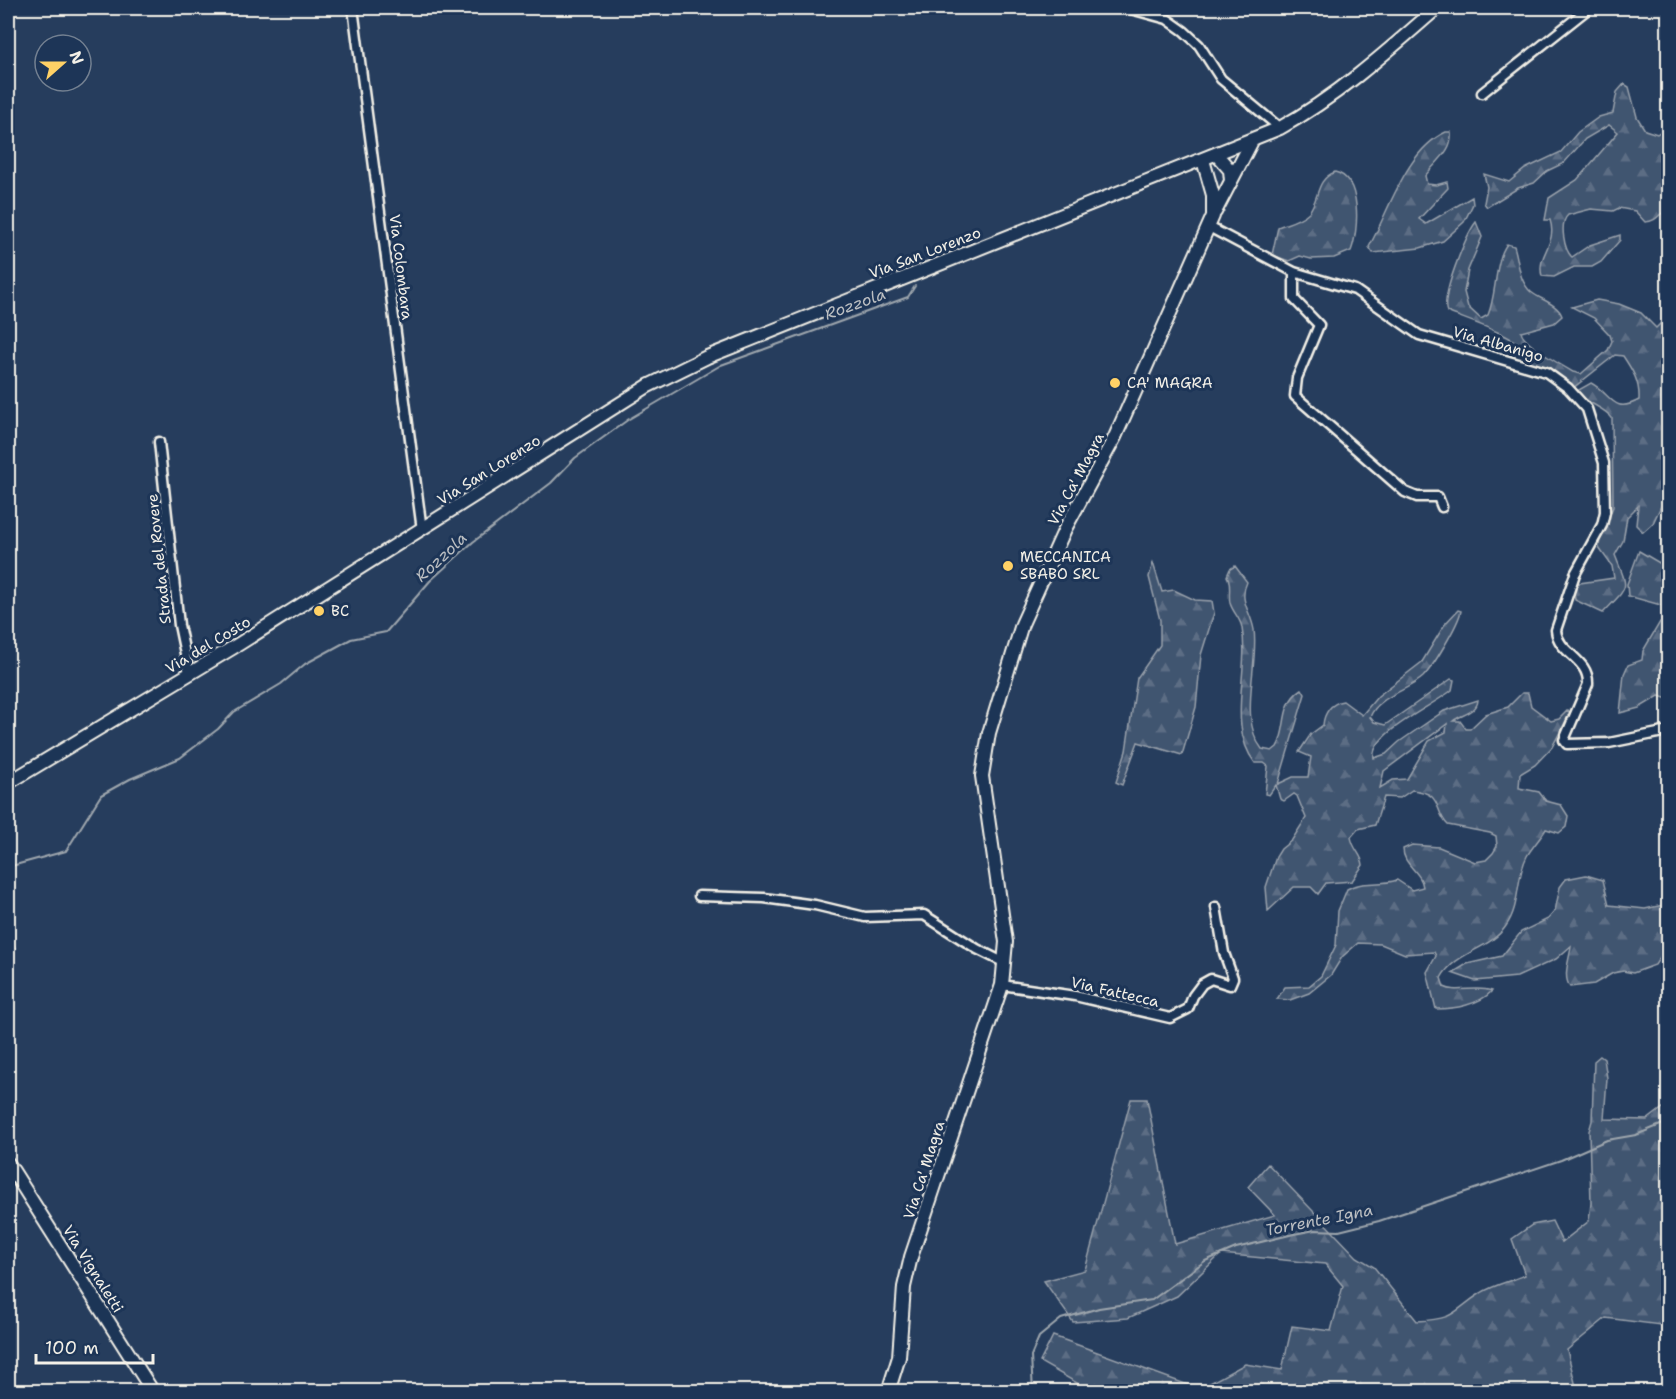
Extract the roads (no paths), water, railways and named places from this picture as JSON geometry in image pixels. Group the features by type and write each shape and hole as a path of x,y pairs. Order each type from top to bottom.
{"street":[{"name":"Via Colombara","path":"353,8 422,530"},
{"path":"1127,8 1167,19 1184,31 1199,45 1221,79 1280,128"},
{"name":"Via San Lorenzo","path":"422,530 648,386 707,357 1280,128 1307,113 1359,74 1437,8"},
{"path":"1482,93 1589,8"},
{"name":"Via Ca' Magra","path":"888,1392 898,1357 904,1287 910,1257 1002,985 1005,963 1003,918 983,797 982,776 989,733 1022,624 1065,529 1115,437 1211,222 1252,141"},
{"path":"1216,154 1230,170 1232,179 1228,188"},
{"path":"1203,160 1213,195 1211,222"},
{"name":"Via Albanigo","path":"1211,222 1294,272 1355,290 1419,335 1546,372 1568,388 1587,409 1605,463 1605,512 1602,525 1575,574 1556,630 1557,639 1585,666 1588,676 1588,684 1564,740 1567,744 1609,743 1668,731"},
{"path":"1294,272 1294,299 1319,325 1297,378 1295,396 1405,492 1417,497 1438,497 1442,507"},
{"name":"Strada del Rovere","path":"159,442 179,625 189,673"},
{"name":"Via del Costo","path":"8,783 422,530"},
{"path":"699,896 764,898 815,905 865,917 924,915 969,944 1005,963"},
{"name":"Via Fattecca","path":"1002,985 1076,996 1170,1018 1188,1009 1202,984 1211,979 1230,985 1233,978 1224,953 1216,907"},
{"name":"Via Vignaletti","path":"8,1163 153,1392"}],"waterway":[{"name":"Rozzola","path":"8,867 66,851 101,795 130,779 180,758 218,729 234,712 281,684 305,664 351,639 386,632 430,581 473,542 551,483 575,458 629,419 721,365 908,297 915,286"},
{"name":"Torrente Igna","path":"1033,1392 1031,1356 1039,1337 1061,1319 1099,1308 1152,1300 1205,1261 1236,1248 1315,1230 1339,1231 1379,1221 1561,1160 1607,1140 1636,1135 1668,1122"}],"place":[{"name":"CA' MAGRA","path":"1115,383"},
{"name":"MECCANICA SBABO SRL","path":"1008,566"},
{"name":"BC","path":"319,611"}]}
